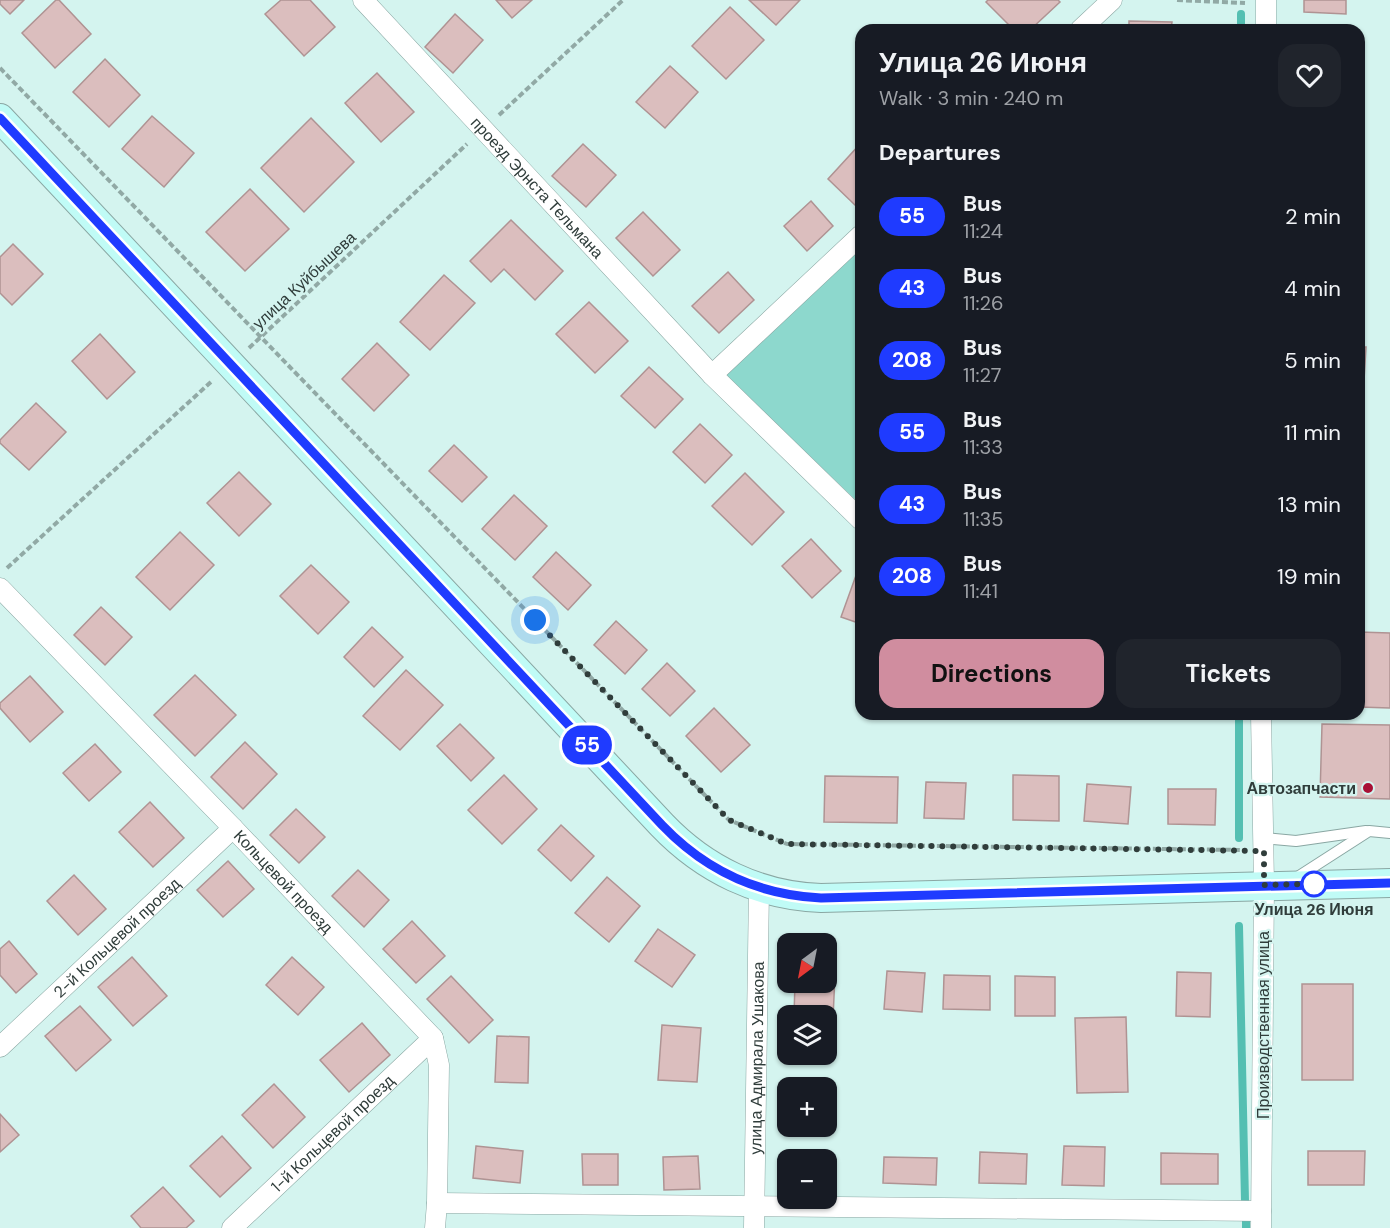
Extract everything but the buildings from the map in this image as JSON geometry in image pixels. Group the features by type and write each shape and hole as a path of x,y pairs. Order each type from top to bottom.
{"main road":[{"path":"0,118 669,833 711,866 759,888 821,898 1390,883"}],"street":[{"name":"проезд Эрнста Тельмана","path":"363,0 712,375 855,516"},
{"path":"1086,24 1112,0"},
{"path":"1266,2 1266,24"},
{"path":"712,375 855,241"},
{"name":"Кольцевой проезд","path":"0,588 433,1038"},
{"name":"Производственная улица","path":"1261,720 1263,844 1274,885 1261,1219"},
{"name":"2-й Кольцевой проезд","path":"0,1047 233,828"},
{"name":"улица Адмирала Ушакова","path":"754,1228 759,888"},
{"path":"433,1038 439,1065 435,1228"},
{"name":"1-й Кольцевой проезд","path":"232,1228 433,1038"},
{"path":"437,1203 754,1206 1261,1219"}],"lane":[{"path":"1274,885 1314,868 1369,831"},
{"path":"1263,844 1369,831 1390,833"}],"path":[{"name":"улица Куйбышева","path":"0,575 260,338 623,0"},
{"path":"1177,0 1266,2"},
{"path":"0,68 729,820 787,844 1263,844"}],"green space":[{"path":"855,249 855,499 725,376"}],"waterway":[{"path":"1241,14 1241,24"},
{"path":"1239,720 1239,838"},
{"path":"1239,926 1245,1201"},
{"path":"1246,1217 1246,1228"}],"bus line":[{"name":"55","path":"0,118 662,825 693,854 720,871 768,890 794,896 821,898 1390,883"}],"place":[{"name":"Автозапчасти","path":"1368,788"},
{"name":"Улица 26 Июня","path":"1314,884"}],"route":[{"path":"535,620 729,820 787,844 1264,851 1264,885 1314,884"}]}
